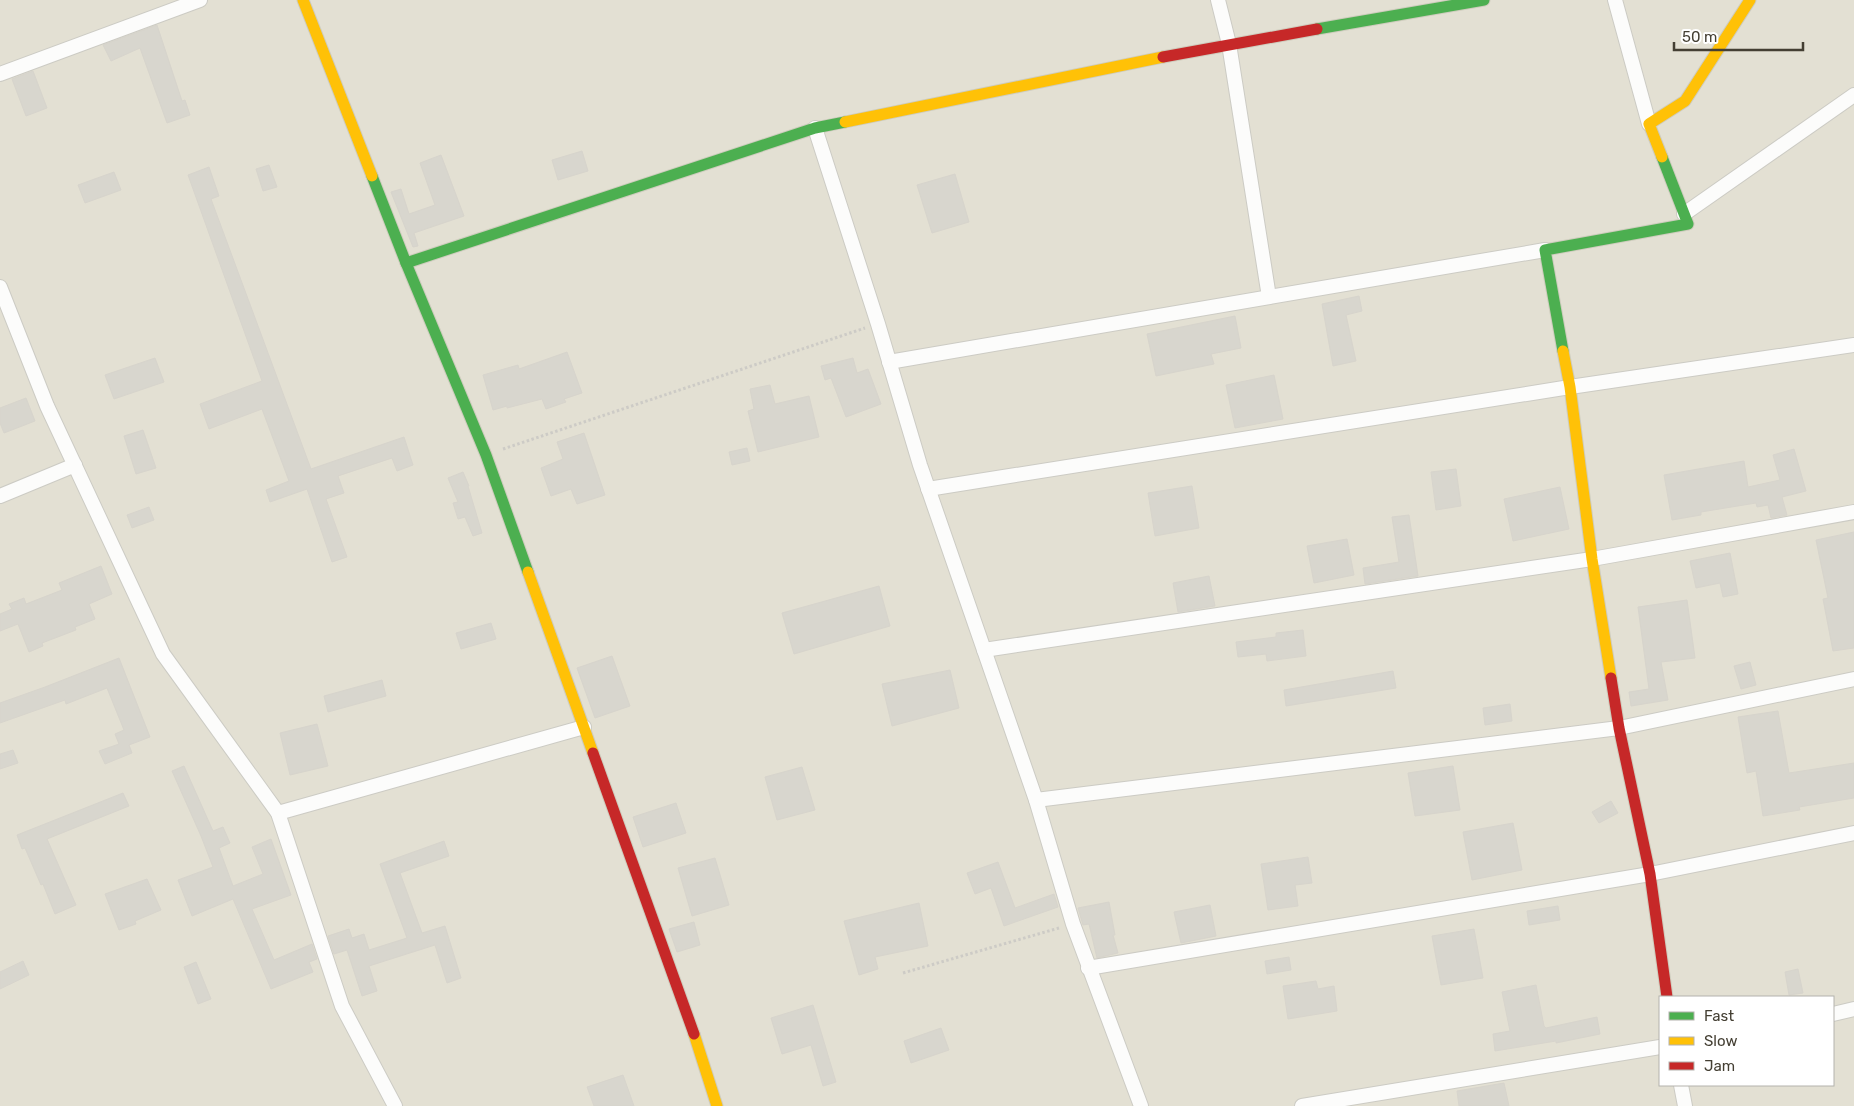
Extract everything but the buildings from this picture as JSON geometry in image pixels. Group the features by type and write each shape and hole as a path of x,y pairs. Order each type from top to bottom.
{"street":[{"path":"0,74 200,0"},
{"path":"303,0 406,263 486,455 692,1029 717,1106"},
{"path":"1218,0 1229,44 1269,297"},
{"path":"406,263 816,128 1229,44 1484,0"},
{"path":"889,362 1688,224 1650,124 1615,0"},
{"path":"1650,124 1685,101 1750,0"},
{"path":"1684,214 1854,95"},
{"path":"816,128 928,490 1036,800 1088,968 1140,1106"},
{"path":"1545,250 1570,387 1592,559 1619,728 1650,874 1667,996"},
{"path":"0,287 47,406 163,654 278,813 342,1006 395,1106"},
{"path":"928,490 1570,387 1854,345"},
{"path":"0,496 75,465"},
{"path":"984,650 1592,559 1854,512"},
{"path":"1036,800 1619,728 1854,679"},
{"path":"278,813 584,727"},
{"path":"1088,968 1650,874 1854,833"},
{"path":"1834,1014 1854,1009"},
{"path":"1302,1106 1659,1047"},
{"path":"1681,1086 1685,1106"}],"path":[{"path":"486,455 878,324"},
{"path":"903,973 1073,924"}],"shaded area":[{"path":"0,0 1854,0 1854,1106 0,1106"}],"traffic: fast":[{"path":"1317,29 1484,0"},
{"path":"406,263 815,128 845,122"},
{"path":"1563,351 1545,250 1688,224 1662,157"},
{"path":"372,176 486,455 528,572"}],"traffic: slow":[{"path":"303,0 372,176"},
{"path":"1662,157 1649,124 1685,101 1750,0"},
{"path":"845,122 1163,57"},
{"path":"1563,351 1570,387 1592,559 1611,678"},
{"path":"528,572 593,753"},
{"path":"694,1034 717,1106"}],"traffic: jam":[{"path":"1163,57 1317,29"},
{"path":"1611,678 1619,728 1650,874 1667,996"},
{"path":"593,753 694,1034"}]}
